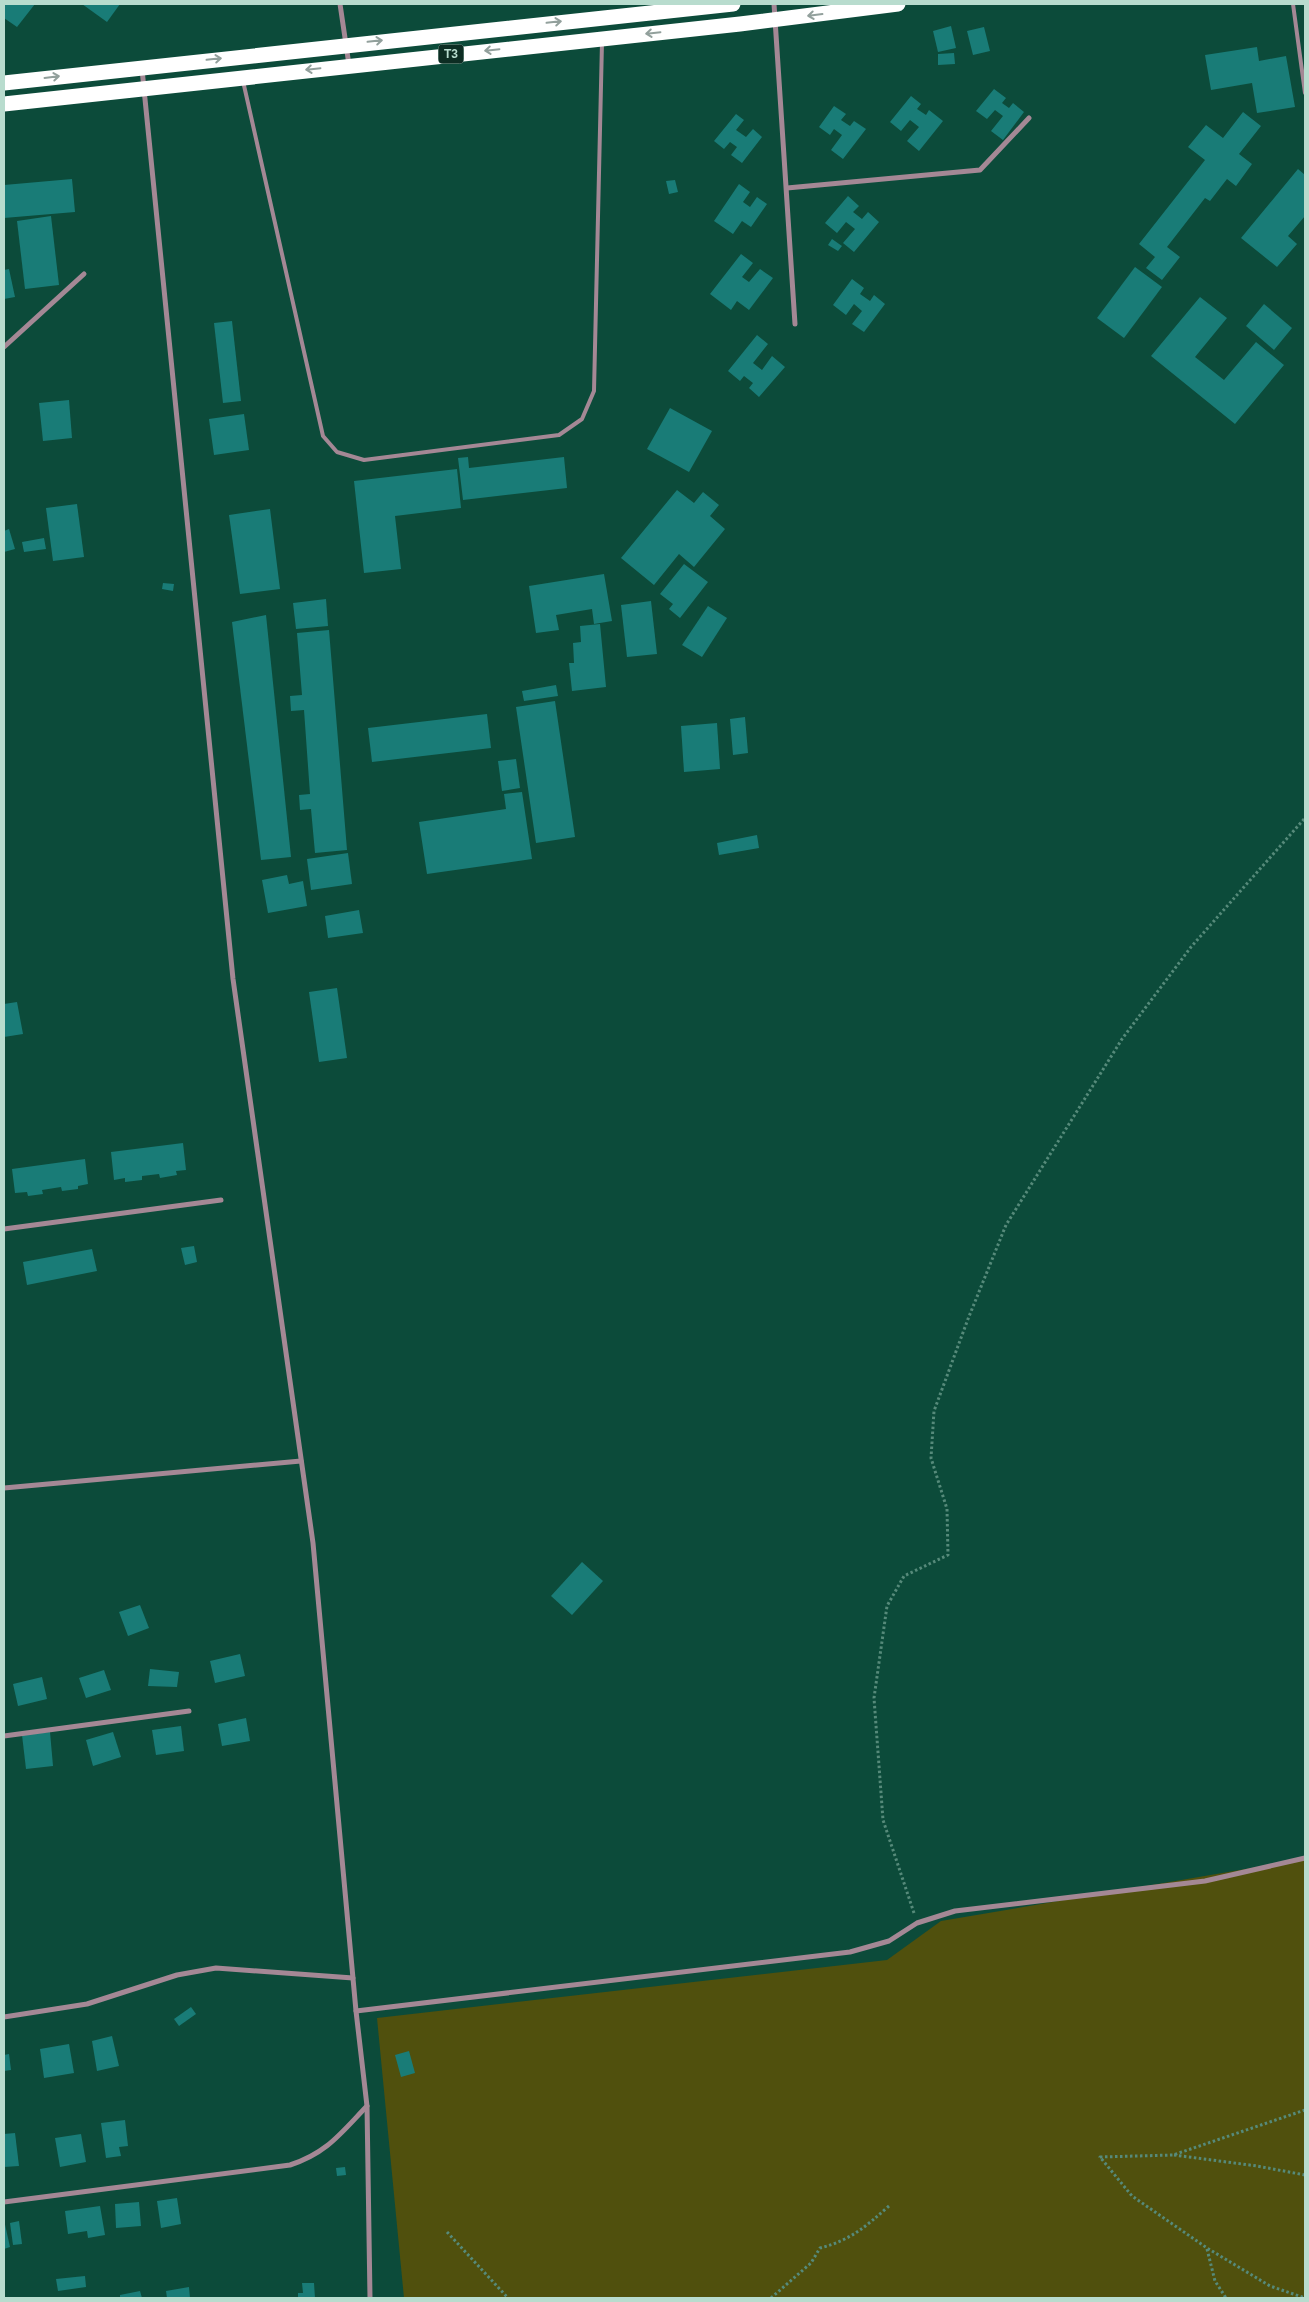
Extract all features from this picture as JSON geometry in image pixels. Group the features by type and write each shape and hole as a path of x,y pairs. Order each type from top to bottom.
{"highway":[{"name":"T3","path":"4,83 142,66 349,65 600,28 733,4"},
{"name":"T3","path":"4,104 144,88 346,44 600,28 776,20 898,4"}],"street":[{"path":"340,4 349,65"},
{"path":"774,4 795,324"},
{"path":"142,66 233,979 313,1543 356,2011 367,2106 370,2298"},
{"path":"787,188 980,170 1029,118"},
{"path":"4,347 84,274"},
{"path":"4,1230 221,1200"},
{"path":"4,1488 301,1461"},
{"path":"4,1736 189,1711"},
{"path":"356,2011 850,1952 889,1940 917,1923 955,1911 1205,1881 1305,1858"},
{"path":"4,2017 87,2004 177,1975 216,1968 353,1978"},
{"path":"4,2202 290,2165 311,2158 329,2145 367,2106"}],"lane":[{"path":"1293,4 1305,93"},
{"path":"241,67 323,436 337,452 364,460 558,435 582,419 594,391 600,28"}],"path":[{"path":"917,1923 883,1820 874,1698 887,1606 904,1576 948,1555 947,1510 931,1458 934,1411 968,1319 1006,1225 1122,1039 1191,947 1305,818"},
{"path":"1173,2155 1305,2110"},
{"path":"1305,2175 1257,2166 1173,2155 1100,2158 1132,2196 1207,2248 1270,2286 1305,2298"},
{"path":"771,2298 811,2264 820,2248 838,2243 857,2234 889,2206"},
{"path":"447,2232 508,2298"},
{"path":"1207,2248 1215,2281 1226,2298"}],"shaded area":[{"path":"1305,1859 1305,2298 404,2298 377,2018 887,1960 941,1921"}],"building":[{"path":"4,4 35,4 17,27 4,18"},
{"path":"82,4 120,4 107,22"},
{"path":"951,26 956,48 938,52 933,31"},
{"path":"984,27 990,51 973,55 967,31"},
{"path":"1257,47 1259,61 1286,56 1295,107 1257,113 1252,83 1211,90 1205,55"},
{"path":"954,53 955,64 938,65 938,54"},
{"path":"994,89 1006,98 1002,103 1009,108 1013,103 1024,112 1003,140 991,131 1003,116 995,110 987,119 976,111"},
{"path":"911,96 921,104 917,109 926,115 929,110 943,121 919,151 907,141 919,127 910,120 901,131 890,122"},
{"path":"834,106 846,114 841,120 850,126 854,121 866,129 843,159 831,150 842,135 834,129 830,135 819,127"},
{"path":"1243,112 1261,126 1239,154 1252,164 1236,186 1227,179 1210,201 1205,198 1167,247 1180,257 1162,280 1146,268 1155,257 1139,244 1205,160 1188,147 1206,125 1223,138"},
{"path":"736,114 744,120 736,130 746,137 753,129 762,137 742,163 731,155 737,147 730,142 724,149 714,141"},
{"path":"1298,169 1305,175 1305,216 1288,236 1297,244 1277,267 1241,238"},
{"path":"72,179 75,212 4,218 4,185"},
{"path":"675,180 678,192 669,194 666,181"},
{"path":"739,184 750,192 743,202 750,207 757,197 767,204 751,227 742,221 733,234 714,221"},
{"path":"848,196 859,206 853,212 862,219 868,212 879,222 854,252 843,243 855,229 846,222 837,233 825,223"},
{"path":"51,216 59,285 25,289 17,221"},
{"path":"832,239 842,246 838,251 828,245"},
{"path":"741,254 753,263 742,277 749,282 760,269 773,278 749,310 737,301 731,310 710,294"},
{"path":"1135,267 1162,287 1124,338 1097,318"},
{"path":"9,269 15,297 4,299 4,270"},
{"path":"852,279 864,288 860,294 870,301 874,295 885,304 864,332 852,324 862,311 854,304 846,315 833,305"},
{"path":"1200,297 1227,318 1195,357 1224,380 1256,342 1284,365 1235,424 1151,356"},
{"path":"1264,304 1292,328 1274,350 1246,326"},
{"path":"232,321 241,401 223,403 214,323"},
{"path":"757,335 768,344 753,363 762,370 772,356 785,367 759,397 749,388 753,383 744,376 740,381 728,371"},
{"path":"69,400 72,438 43,441 39,403"},
{"path":"670,408 712,431 689,472 647,449"},
{"path":"244,414 249,450 214,455 209,419"},
{"path":"468,457 469,468 564,457 567,488 463,500 458,458"},
{"path":"457,469 461,508 395,516 401,569 364,573 354,481"},
{"path":"677,490 694,503 703,492 719,505 710,516 725,529 694,567 679,554 654,585 621,558"},
{"path":"77,504 84,557 53,561 46,508"},
{"path":"270,509 280,589 240,594 229,515"},
{"path":"9,529 15,549 4,552 4,531"},
{"path":"44,538 46,549 24,552 22,542"},
{"path":"684,564 708,582 680,618 669,609 673,604 660,594"},
{"path":"604,574 612,621 594,624 592,609 556,615 559,630 536,633 529,586"},
{"path":"163,583 174,584 173,591 162,589"},
{"path":"326,599 328,626 296,629 293,603"},
{"path":"651,601 657,654 627,657 621,605"},
{"path":"708,606 727,618 702,657 682,645"},
{"path":"266,615 291,857 261,860 232,622"},
{"path":"600,624 606,687 572,691 569,663 574,663 573,643 581,642 580,626"},
{"path":"329,630 347,850 315,853 311,809 300,810 299,795 310,794 304,710 291,711 290,696 302,695 297,633"},
{"path":"556,685 558,696 524,701 522,691"},
{"path":"555,701 575,837 536,843 516,707"},
{"path":"487,714 491,748 372,762 368,728"},
{"path":"745,717 748,753 733,755 730,719"},
{"path":"717,723 720,769 684,772 681,726"},
{"path":"516,759 520,788 502,791 498,761"},
{"path":"522,792 532,859 427,874 419,822 506,809 504,794"},
{"path":"757,835 759,848 719,855 717,843"},
{"path":"348,853 352,884 311,890 307,859"},
{"path":"287,875 289,884 303,881 307,906 268,913 262,880"},
{"path":"359,910 363,933 328,938 325,916"},
{"path":"337,988 347,1058 319,1062 309,992"},
{"path":"17,1002 23,1034 4,1037 4,1004"},
{"path":"183,1143 186,1170 176,1171 177,1175 160,1178 159,1174 142,1176 142,1180 125,1182 125,1178 114,1180 111,1152"},
{"path":"85,1159 88,1184 78,1186 78,1189 62,1191 61,1187 42,1190 43,1194 28,1196 27,1192 15,1193 12,1169"},
{"path":"194,1246 197,1262 185,1265 181,1248"},
{"path":"92,1249 97,1271 27,1285 23,1262"},
{"path":"582,1562 603,1581 572,1615 551,1596"},
{"path":"140,1605 149,1628 128,1636 119,1612"},
{"path":"240,1654 245,1676 215,1683 210,1661"},
{"path":"150,1669 179,1672 177,1687 148,1686"},
{"path":"104,1670 111,1690 86,1698 79,1678"},
{"path":"42,1677 47,1699 18,1706 13,1684"},
{"path":"246,1718 250,1741 222,1746 218,1724"},
{"path":"181,1726 184,1751 156,1755 152,1730"},
{"path":"50,1732 53,1766 26,1769 22,1735"},
{"path":"113,1732 121,1757 93,1766 86,1740"},
{"path":"191,2007 196,2014 179,2026 174,2019"},
{"path":"112,2036 119,2066 97,2071 92,2041"},
{"path":"69,2044 74,2073 44,2078 40,2049"},
{"path":"409,2051 415,2073 401,2077 395,2055"},
{"path":"9,2054 11,2070 4,2071 4,2055"},
{"path":"125,2120 128,2146 119,2147 121,2156 106,2158 101,2123"},
{"path":"15,2133 19,2166 4,2167 4,2134"},
{"path":"81,2134 86,2162 60,2167 55,2138"},
{"path":"345,2167 346,2175 337,2176 336,2168"},
{"path":"177,2198 181,2224 161,2228 157,2201"},
{"path":"139,2202 141,2226 116,2228 115,2204"},
{"path":"100,2206 105,2235 88,2238 87,2231 68,2234 65,2211"},
{"path":"4,2220 10,2247 4,2249"},
{"path":"19,2221 22,2244 13,2245 10,2223"},
{"path":"85,2276 86,2287 58,2291 56,2279"},
{"path":"302,2283 314,2283 315,2298 298,2298 298,2293 303,2293"},
{"path":"189,2287 190,2298 167,2298 166,2291"},
{"path":"140,2291 142,2298 120,2298 120,2295"}]}
